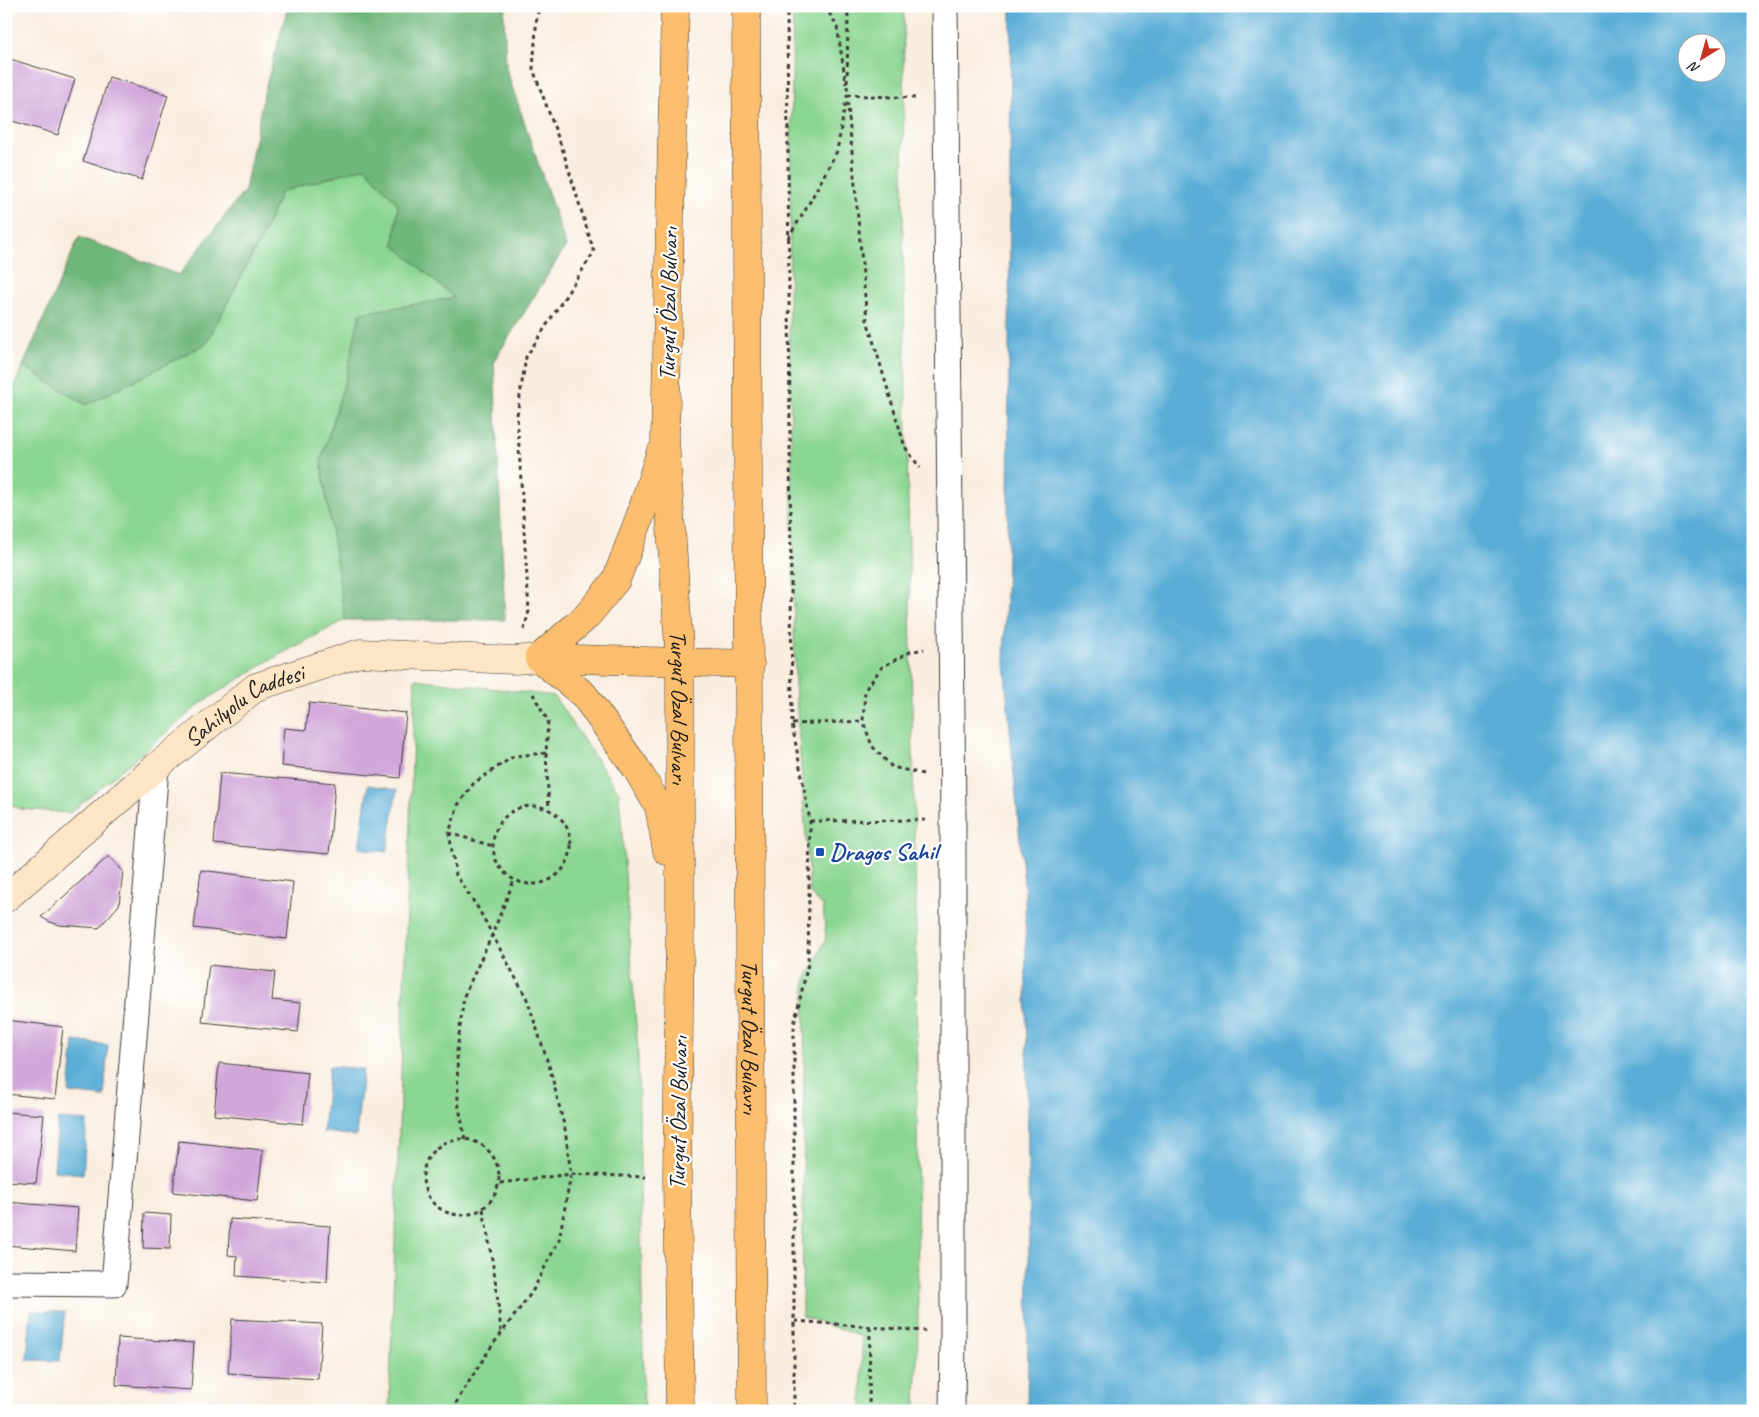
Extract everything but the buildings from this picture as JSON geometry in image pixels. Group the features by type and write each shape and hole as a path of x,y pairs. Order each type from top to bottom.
{"highway":[{"name":"Turgut Özal Bulvarı","path":"675,6 665,439 680,662 680,931 677,1178 680,1411"},
{"path":"527,659 750,664 746,6"},
{"path":"527,659 587,616 616,580 641,514 665,439"},
{"path":"527,659 584,695 636,768 659,807 680,931"},
{"name":"Turgut Özal Bulavrı","path":"750,664 752,1411"}],"street":[{"path":"945,6 951,771 953,819 952,1411"},
{"name":"Sahilyolu Caddesi","path":"6,898 156,767 256,687 360,653 527,659"},
{"path":"6,1283 114,1284 156,767"}],"path":[{"path":"540,6 537,15 533,69 563,151 594,252 526,357 517,415 529,611 527,659 548,721 546,753 549,810"},
{"path":"787,6 787,238 792,724 810,821 808,964 794,1026 794,1411"},
{"path":"825,6 837,26 847,94 867,320 904,447 949,506"},
{"path":"787,238 806,210 837,151 847,94 848,6"},
{"path":"847,94 927,98 946,96"},
{"path":"950,651 933,647 910,652 882,667 865,690 863,720 872,746 892,767 919,775 951,771"},
{"path":"792,724 863,720"},
{"path":"453,1411 458,1399 501,1334 532,1292 559,1240 571,1174 564,1129 550,1069 527,999 478,908 456,874 449,833 458,805 474,783 514,756 546,753"},
{"path":"536,806 549,810 559,816 571,838 568,862 550,880 538,884 526,884 514,880 499,866 495,857 493,846 495,833 501,821 510,812 523,807 536,806"},
{"path":"810,821 953,819"},
{"path":"449,833 493,846"},
{"path":"465,1139 458,1102 457,1051 464,996 492,935 514,880"},
{"path":"465,1139 477,1142 487,1149 495,1159 499,1170 500,1183 497,1193 483,1210 471,1215 457,1216 444,1212 433,1204 426,1193 423,1180 424,1167 430,1155 439,1146 452,1140 465,1139"},
{"path":"500,1183 571,1174 677,1178"},
{"path":"483,1210 493,1262 501,1334"},
{"path":"795,1321 953,1333"},
{"path":"869,1411 870,1327"}],"green space":[{"path":"288,6 506,6 504,13 506,68 566,246 494,361 505,620 345,620 321,461 347,374 360,313 454,298 394,245 398,204 365,167 281,192 263,234 206,344 86,405 23,366 79,237 179,275 245,190 264,93"},
{"path":"793,6 904,6 903,240 916,911 918,1324 916,1411 862,1411 862,1337 802,1316 805,982 826,939 823,906 810,894 795,683 789,309"},
{"path":"365,167 398,204 394,245 455,298 360,314 347,374 321,461 345,620 270,660 204,701 70,813 21,809 6,803 6,406 23,366 86,405 206,344 263,235 281,192"},
{"path":"415,679 554,696 619,793 638,1052 644,1411 389,1411"}],"water":[{"path":"1011,6 1753,6 1753,1411 1027,1411 1029,1255 1025,895 1004,663 1008,521"},
{"path":"368,785 397,790 387,852 359,848"},
{"path":"74,1041 108,1045 104,1097 69,1093"},
{"path":"329,1066 363,1069 356,1136 323,1132"},
{"path":"58,1119 87,1121 83,1174 54,1171"},
{"path":"31,1311 65,1312 60,1361 27,1360"}],"place":[{"name":"Dragos Sahil","path":"820,852"}]}
